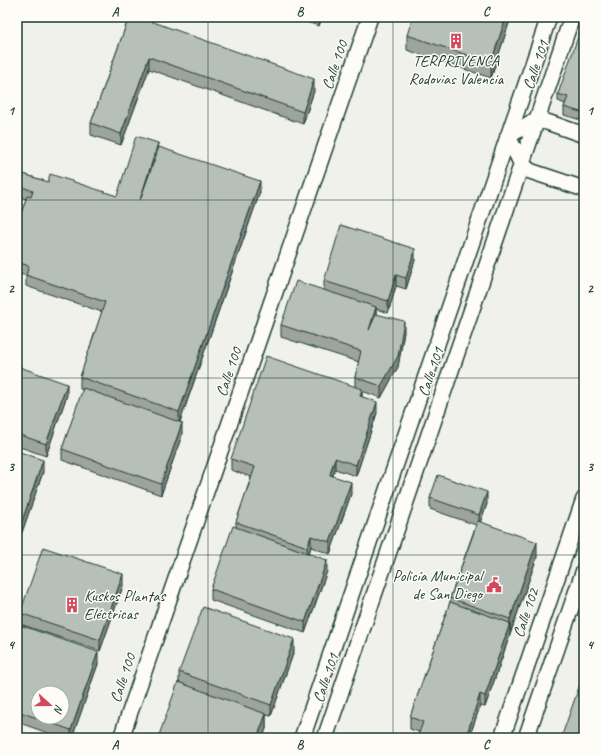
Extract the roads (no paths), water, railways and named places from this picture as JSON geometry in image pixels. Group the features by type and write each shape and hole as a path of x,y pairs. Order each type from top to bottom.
{"street":[{"name":"Calle 100","path":"121,738 370,17"},
{"name":"Calle 101","path":"302,738 549,17"},
{"name":"Calle 101","path":"325,738 572,17"},
{"path":"584,135 547,122 536,120 508,136 521,163 530,170 584,190"},
{"name":"Calle 102","path":"502,738 584,499"},
{"path":"526,738 584,570"}],"place":[{"name":"TERPRIVENCA Rodovias Valencia","path":"456,41"},
{"name":"Policía Municipal de San Diego","path":"494,585"},
{"name":"Kuskos Plantas Eléctricas","path":"72,605"}]}
